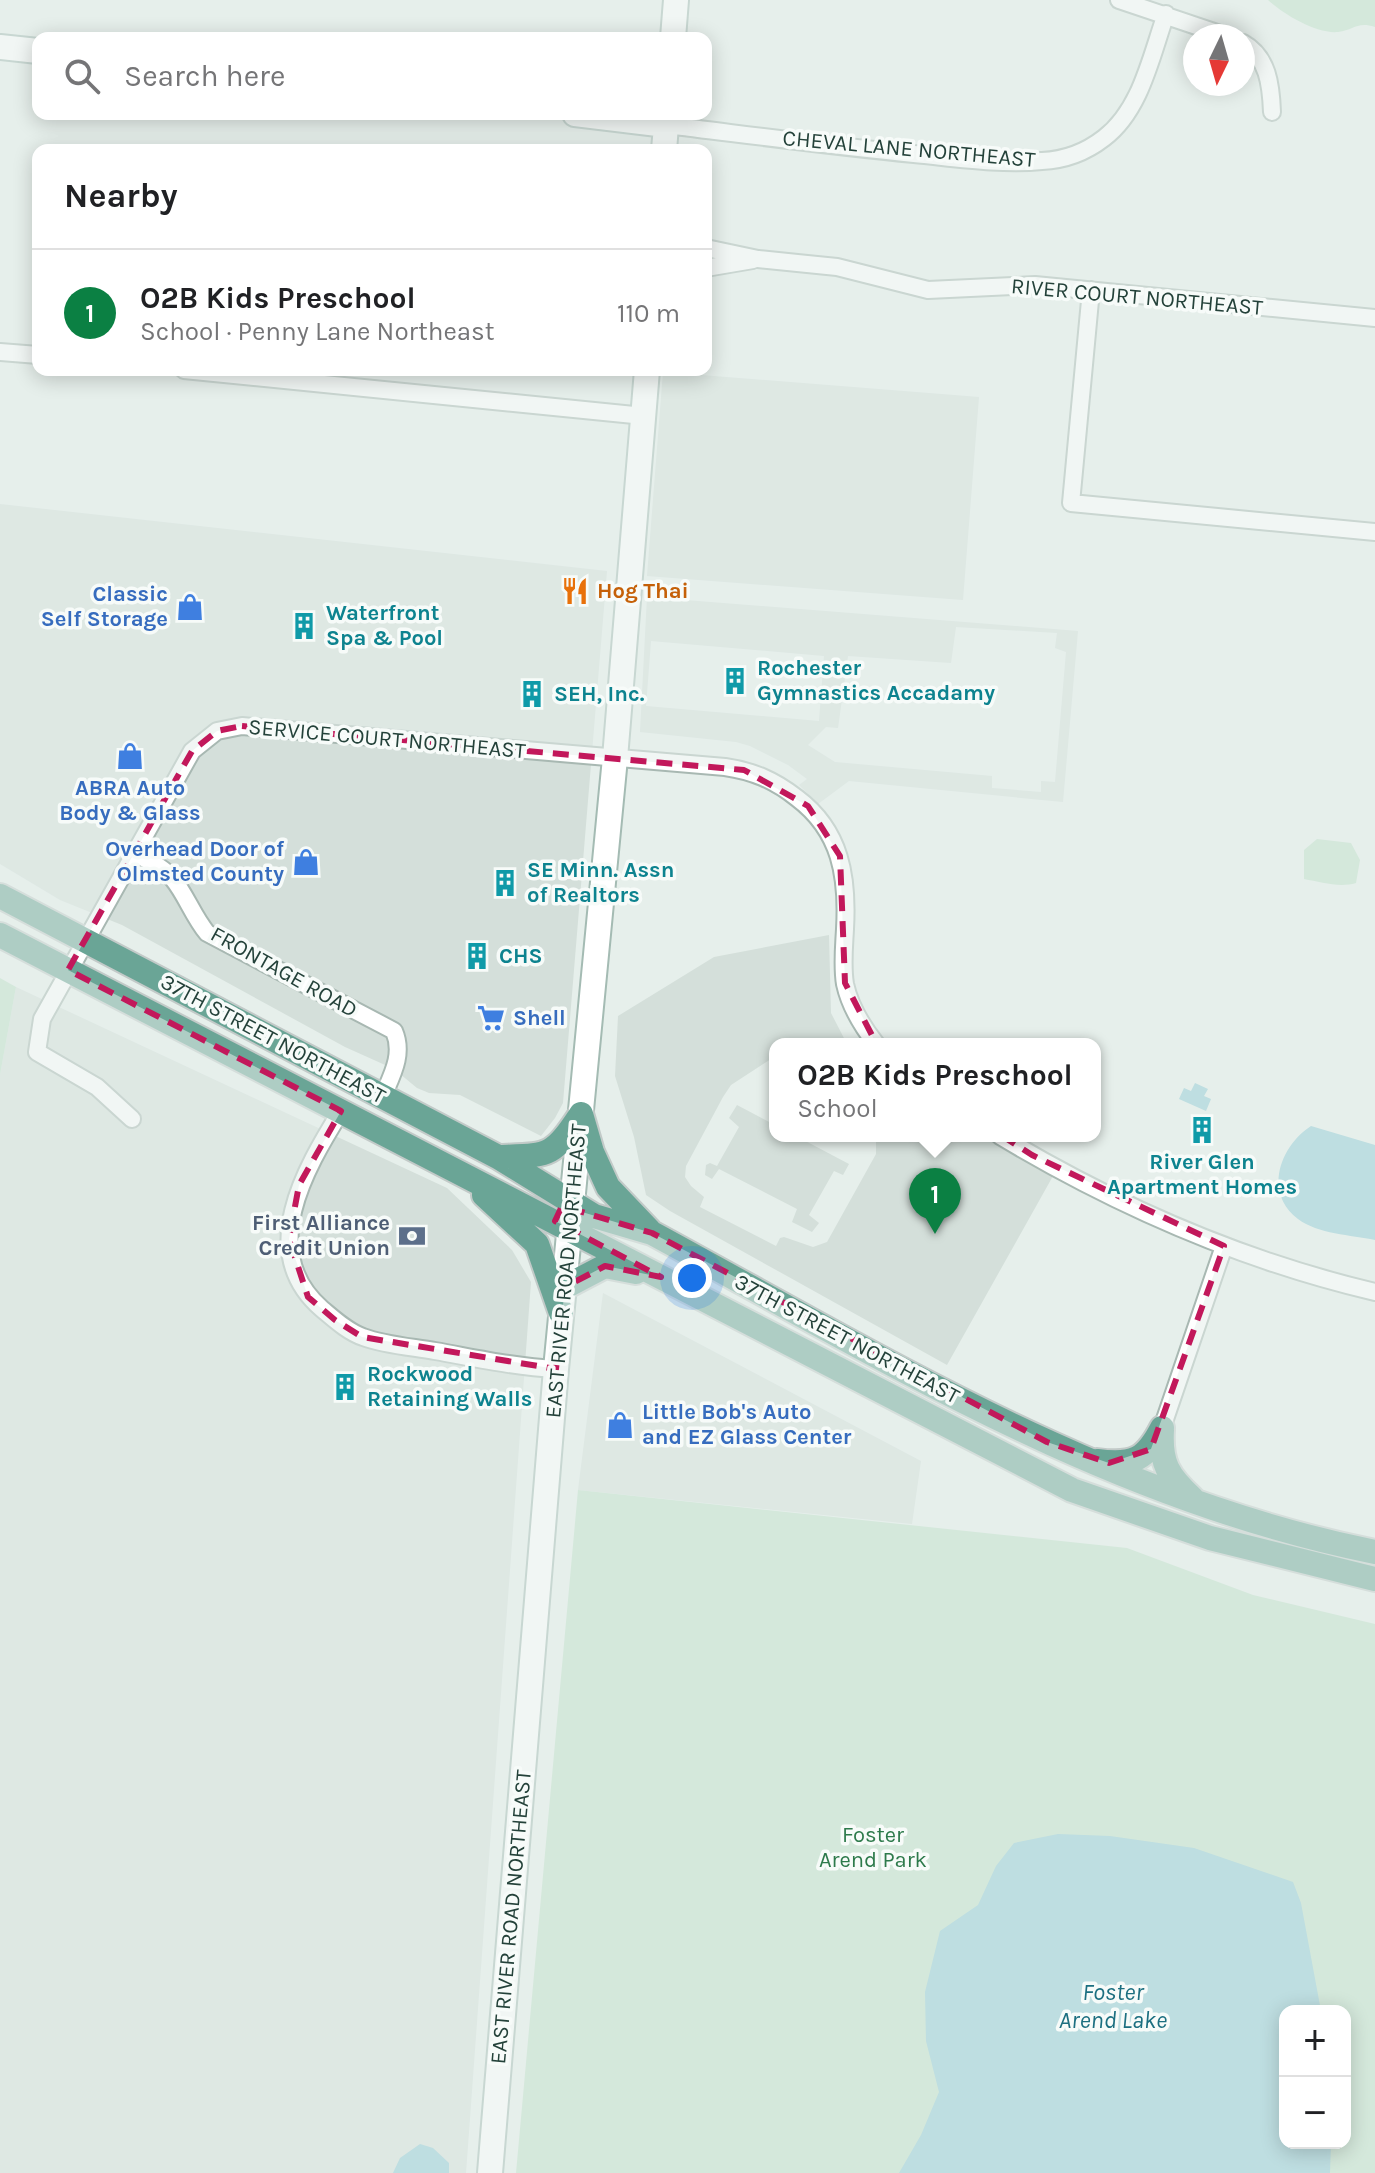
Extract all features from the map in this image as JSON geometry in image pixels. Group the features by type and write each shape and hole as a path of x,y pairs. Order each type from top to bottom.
{"main road":[{"name":"37TH STREET NORTHEAST","path":"0,896 498,1157 594,1216 652,1233 978,1410 1148,1486 1263,1524 1375,1552"},
{"name":"37TH STREET NORTHEAST","path":"0,935 1072,1490 1210,1538 1375,1579"},
{"path":"498,1157 553,1151 581,1114"},
{"path":"581,1114 592,1152 608,1187 652,1233"},
{"path":"472,1181 494,1206 537,1244 561,1313"},
{"path":"565,1287 605,1266 661,1277"},
{"path":"1047,1442 1096,1461 1125,1462 1151,1449 1162,1428"},
{"path":"1162,1428 1162,1457 1167,1469 1197,1502"}],"street":[{"path":"673,32 676,0"},
{"path":"1119,0 1193,24"},
{"name":"CHEVAL LANE NORTHEAST","path":"673,120 945,157 1029,162 1058,159 1088,149 1107,136 1127,115 1166,14"},
{"path":"0,47 32,50"},
{"path":"1255,54 1263,61 1272,112"},
{"path":"664,144 666,120"},
{"name":"RIVER COURT NORTHEAST","path":"712,249 758,259 837,267 928,290 1021,284 1375,318"},
{"name":"RIVER COURT NORTHEAST","path":"712,267 758,259"},
{"path":"1091,290 1071,503 1375,532"},
{"path":"0,352 32,355"},
{"path":"244,376 644,416"},
{"name":"EAST RIVER ROAD NORTHEAST","path":"490,2173 556,1369 615,758 647,376"},
{"name":"SERVICE COURT NORTHEAST","path":"132,1119 97,1087 37,1052 42,1019 192,751 209,736 229,728 256,726 753,772 808,806 822,821 840,856 845,877 845,983 858,1017 872,1038"},
{"name":"FRONTAGE ROAD","path":"136,854 173,879 195,919 217,940 394,1031 400,1044 398,1056 383,1096"},
{"path":"341,1111 299,1185 292,1209 289,1239 293,1264 308,1297 335,1320 362,1337 508,1365 556,1369"},
{"path":"1011,1142 1125,1204 1224,1246 1375,1292"},
{"path":"1162,1428 1224,1246"}],"highlighted area":[{"path":"242,726 744,770 808,806 840,856 845,983 879,1049 915,1080 1032,1155 1224,1246 1151,1449 1109,1463 1047,1442 652,1233 562,1206 555,1221 661,1277 605,1266 565,1287 556,1369 362,1337 335,1320 308,1297 289,1239 299,1185 341,1111 68,970 192,751 217,731"}],"shaded area":[{"path":"663,376 712,376 979,397 963,600 647,576"},
{"path":"0,504 607,571 563,1103 541,1136 460,1095 429,1093 417,1088 394,1069 345,1047 122,925 60,900 0,864"},
{"path":"647,597 1078,631 1063,802 849,781 818,804 799,785 807,779 788,765 750,746 640,732","holes":["956,627 1057,633 1055,648 1066,652 1055,782 1041,781 1041,792 992,788 992,776 835,762 808,745 826,727 838,728 848,656 951,663","651,641 824,656 819,721 646,706"]},
{"path":"829,935 831,1013 844,1038 769,1038 769,1060 731,1085 686,1166 685,1177 704,1197 700,1207 776,1246 784,1237 813,1247 827,1242 876,1154 876,1142 992,1142 1053,1176 947,1365 646,1195 634,1137 615,1076 618,1016 714,957"},
{"path":"16,987 447,1188 512,1250 531,1282 466,2173 0,2173 0,1075"},
{"path":"737,1105 769,1122 769,1142 807,1142 849,1164 843,1175 834,1171 809,1215 819,1223 812,1232 792,1222 797,1209 719,1169 712,1179 705,1175 706,1165 717,1166 739,1127 729,1118"},
{"path":"603,1293 921,1461 912,1524 578,1490"}],"green space":[{"path":"1268,0 1375,0 1375,27 1360,25 1338,32 1320,30 1291,17"},
{"path":"1317,839 1351,843 1360,860 1356,883 1337,885 1304,879 1304,850"},
{"path":"0,978 16,987 0,1075"},
{"name":"Foster Arend Park","path":"578,1490 1127,1548 1253,1595 1375,1624 1375,2173 516,2173"}],"water":[{"path":"1195,1083 1208,1089 1204,1096 1211,1099 1206,1111 1179,1099 1184,1088 1191,1091"},
{"path":"1311,1126 1375,1145 1375,1240 1315,1228 1298,1219 1287,1208 1281,1196 1280,1170 1291,1145"},
{"name":"Foster Arend Lake","path":"1058,1834 1110,1836 1194,1848 1293,1882 1301,1903 1320,2005 1279,2005 1279,2149 1331,2149 1330,2173 899,2173 921,2135 939,2092 926,2041 925,1992 940,1931 978,1905 996,1866 1014,1843"},
{"path":"420,2144 433,2148 449,2163 449,2173 393,2173 400,2158"}],"place":[{"name":"Hog Thai","path":"575,591"},
{"name":"Classic Self Storage","path":"190,607"},
{"name":"Waterfront Spa & Pool","path":"304,626"},
{"name":"Rochester Gymnastics Accadamy","path":"735,681"},
{"name":"SEH, Inc.","path":"532,694"},
{"name":"ABRA Auto Body & Glass","path":"130,756"},
{"name":"Overhead Door of Olmsted County","path":"306,862"},
{"name":"SE Minn. Assn of Realtors","path":"505,883"},
{"name":"CHS","path":"477,956"},
{"name":"Shell","path":"491,1018"},
{"name":"River Glen Apartment Homes","path":"1202,1130"},
{"name":"O2B Kids Preschool","path":"935,1234"},
{"name":"First Alliance Credit Union","path":"412,1236"},
{"name":"Rockwood Retaining Walls","path":"345,1387"},
{"name":"Little Bob's Auto and EZ Glass Center","path":"620,1425"}]}
